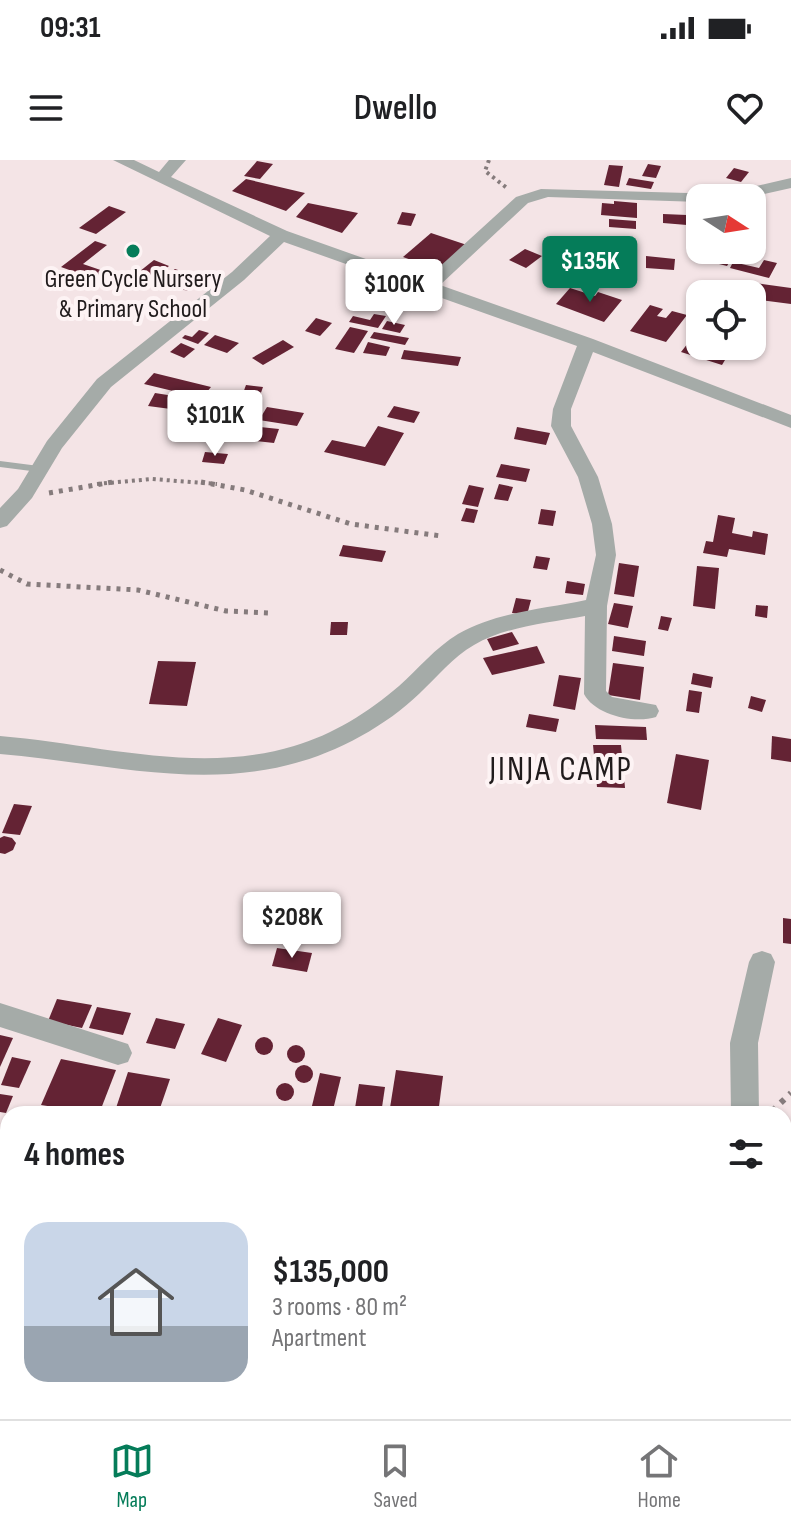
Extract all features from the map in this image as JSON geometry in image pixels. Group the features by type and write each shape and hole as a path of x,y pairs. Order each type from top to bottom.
{"street":[{"path":"121,160 281,235 587,343 791,422"},
{"path":"161,179 178,160"},
{"path":"427,288 522,200 563,191 688,198 735,196 791,183"},
{"path":"0,521 54,445 104,383 238,276 281,235"},
{"path":"587,343 562,409 561,426 588,477 602,524 606,555 596,606 595,694 599,701 648,711"},
{"path":"0,745 175,767 244,767 296,755 365,724 466,640 490,629 596,606"},
{"path":"745,1106 744,1043 762,962"},
{"path":"0,1015 118,1053"}],"lane":[{"path":"0,464 39,469"}],"path":[{"path":"489,160 485,171 522,200"},
{"path":"17,501 93,482 159,479 202,482 342,522 391,533 441,536"},
{"path":"0,570 27,584 138,590 226,611 269,613"}],"building":[{"path":"257,161 273,164 260,179 244,176"},
{"path":"648,164 661,166 656,178 642,176"},
{"path":"609,165 623,166 619,187 604,185"},
{"path":"734,168 749,172 741,182 726,178"},
{"path":"629,178 654,182 651,189 626,185"},
{"path":"246,179 305,193 286,211 232,191"},
{"path":"614,201 637,203 637,218 601,215 602,203 614,204"},
{"path":"308,203 358,213 342,233 296,217"},
{"path":"109,206 126,212 96,234 79,228"},
{"path":"402,212 416,214 411,226 397,224"},
{"path":"663,214 686,215 686,225 663,223"},
{"path":"609,219 636,221 636,229 609,227"},
{"path":"431,233 467,245 439,270 403,257"},
{"path":"95,241 107,245 83,264 121,277 111,285 61,267"},
{"path":"525,249 542,256 526,268 509,260"},
{"path":"646,256 675,259 674,270 646,268"},
{"path":"154,260 169,266 141,288 125,283"},
{"path":"766,260 777,263 769,278 730,268 732,264 742,264 759,268 766,264"},
{"path":"554,262 565,265 554,276 544,272"},
{"path":"175,269 202,278 187,291 160,281"},
{"path":"766,285 791,288 791,304 766,301"},
{"path":"570,288 622,300 604,322 556,304"},
{"path":"650,305 663,309 657,316 666,318 672,311 686,315 666,342 630,331"},
{"path":"374,314 386,316 378,328 349,322 353,316 370,320"},
{"path":"316,318 332,323 320,336 305,331"},
{"path":"387,321 405,325 400,333 382,329"},
{"path":"350,327 368,331 354,353 335,349"},
{"path":"199,330 209,333 198,344 182,338 185,335 192,337"},
{"path":"374,332 409,338 405,345 370,338"},
{"path":"215,335 239,343 227,353 204,345"},
{"path":"283,340 294,347 263,365 252,358"},
{"path":"368,342 390,347 386,356 363,353"},
{"path":"181,343 195,349 184,358 170,352"},
{"path":"404,350 461,357 458,366 401,359"},
{"path":"706,360 725,360 722,365"},
{"path":"154,373 211,387 202,398 144,384"},
{"path":"246,385 263,387 253,416 235,415"},
{"path":"155,393 193,399 186,411 148,406"},
{"path":"197,401 211,403 202,425 187,423"},
{"path":"394,406 420,412 414,423 387,417"},
{"path":"267,407 304,413 297,426 259,420"},
{"path":"235,419 250,420 244,440 220,437 223,430 231,430"},
{"path":"378,426 404,433 385,466 324,452 332,440 365,447"},
{"path":"260,427 279,429 274,443 256,441"},
{"path":"517,427 550,433 546,445 514,439"},
{"path":"205,452 228,454 224,464 202,462"},
{"path":"501,464 530,469 526,482 496,477"},
{"path":"499,484 513,487 508,501 494,499"},
{"path":"469,485 484,488 478,507 462,504"},
{"path":"466,508 478,510 474,523 461,521"},
{"path":"541,509 556,511 553,526 538,524"},
{"path":"718,515 735,518 732,533 752,537 753,531 768,534 765,555 729,549 727,557 703,553 706,541 713,542"},
{"path":"343,545 386,551 382,562 339,556"},
{"path":"536,556 550,558 547,570 533,568"},
{"path":"619,563 639,566 634,597 614,594"},
{"path":"697,566 719,568 715,609 693,606"},
{"path":"567,581 585,584 583,595 565,593"},
{"path":"516,598 531,600 527,615 512,613"},
{"path":"614,603 633,606 628,628 608,624"},
{"path":"756,605 768,606 767,618 755,616"},
{"path":"661,616 672,618 668,631 658,629"},
{"path":"331,622 348,622 347,635 330,635"},
{"path":"512,632 519,644 493,651 487,639"},
{"path":"614,636 646,641 644,656 612,651"},
{"path":"537,646 545,663 492,675 483,658"},
{"path":"158,661 196,662 187,706 149,704"},
{"path":"613,663 644,667 640,700 608,695"},
{"path":"693,673 713,677 711,688 691,684"},
{"path":"559,675 581,678 575,710 553,706"},
{"path":"689,690 702,692 699,713 686,711"},
{"path":"751,696 766,700 762,712 748,708"},
{"path":"529,714 559,719 556,732 526,727"},
{"path":"595,725 646,727 647,740 596,739"},
{"path":"772,736 791,739 791,762 771,759"},
{"path":"593,745 621,745 625,788 597,787"},
{"path":"676,754 709,760 701,810 667,803"},
{"path":"14,804 32,806 20,835 2,833"},
{"path":"4,836 16,843 13,850 5,854 0,853 0,838"},
{"path":"783,918 791,919 791,944 783,943"},
{"path":"277,948 312,953 307,972 272,966"},
{"path":"57,999 92,1005 82,1028 48,1021"},
{"path":"97,1007 131,1013 123,1035 89,1028"},
{"path":"156,1018 185,1024 175,1049 146,1043"},
{"path":"218,1018 242,1025 226,1062 201,1054"},
{"path":"0,1035 13,1038 0,1067"},
{"path":"264,1037 273,1046 264,1055 255,1046"},
{"path":"296,1045 305,1054 296,1063 287,1054"},
{"path":"12,1057 31,1061 19,1088 1,1085"},
{"path":"61,1059 116,1070 102,1106 41,1105"},
{"path":"304,1065 313,1074 304,1083 295,1074"},
{"path":"396,1070 443,1076 439,1106 390,1106"},
{"path":"128,1072 170,1079 161,1106 117,1106"},
{"path":"320,1073 341,1077 334,1106 312,1106"},
{"path":"285,1083 294,1092 285,1101 276,1092"},
{"path":"359,1084 385,1087 382,1106 355,1106"},
{"path":"0,1094 13,1096 9,1106 0,1106"}],"place":[{"name":"Green Cycle Nursery & Primary School","path":"133,251"}],"district":[{"name":"JINJA CAMP","path":"561,769"}]}
